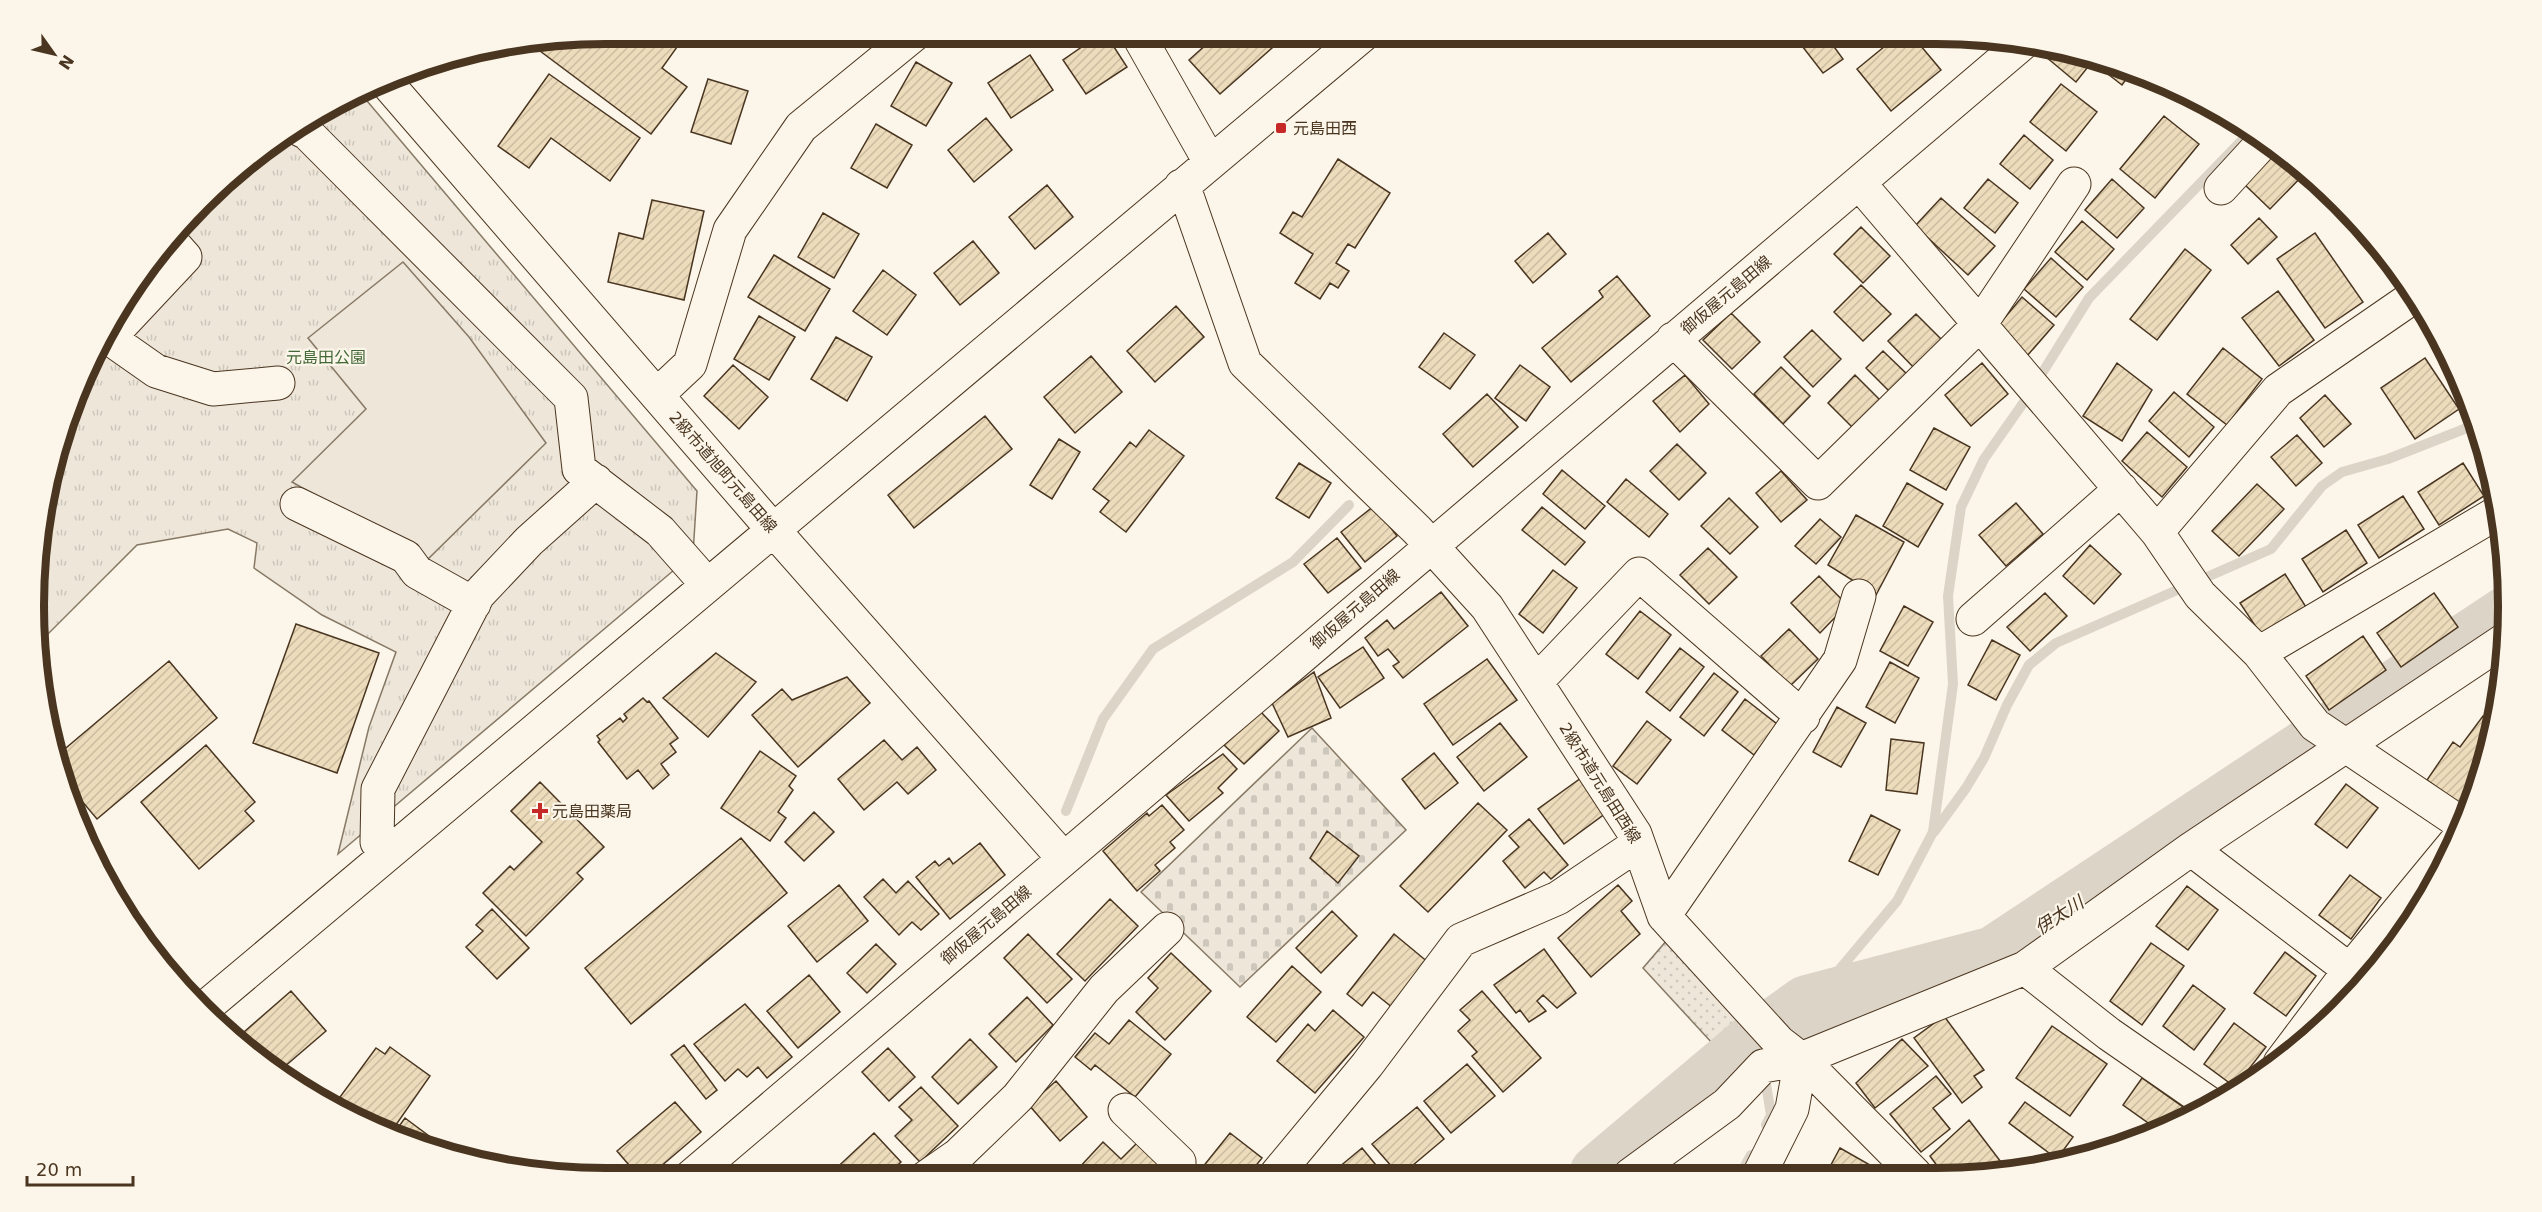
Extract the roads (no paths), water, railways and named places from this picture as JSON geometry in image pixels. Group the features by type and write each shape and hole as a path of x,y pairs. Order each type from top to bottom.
{"street":[{"path":"657,396 690,364 730,230 801,127 903,44"},
{"path":"1143,44 1210,162"},
{"path":"209,1005 1352,44"},
{"name":"御仮屋元島田線","path":"701,1168 1431,544 2016,49"},
{"name":"2級市道旭町元島田線","path":"390,87 772,529 1064,859"},
{"path":"304,131 571,398 579,469 660,531 697,573"},
{"path":"2221,188 2260,146"},
{"path":"1859,183 1981,323 2157,532 2193,584 2259,653 2333,737 2456,820"},
{"path":"1673,339 1818,483 1981,323 2074,184"},
{"name":"2級市道元島田西線","path":"1181,186 1188,199 1245,363 1431,544 1487,607 1635,834 1665,916 1779,1042 1801,1059 1909,1168"},
{"path":"116,330 185,257 175,245"},
{"path":"2157,532 2278,390 2408,300"},
{"path":"111,340 156,371 213,389 279,383"},
{"path":"377,842 378,789 478,596 529,542 596,481"},
{"path":"1974,619 2121,489"},
{"path":"297,504 406,557 417,572 474,604"},
{"path":"2259,653 2491,516"},
{"path":"1536,682 1638,574 1803,717"},
{"path":"1665,916 1840,660 1859,596"},
{"path":"1640,1168 1728,1104 1763,1066 1801,1059 2025,968 2191,849 2333,737 2497,644"},
{"path":"1281,1168 1367,1065 1461,940 1558,898 1638,844"},
{"path":"2191,849 2357,976"},
{"path":"2324,1013 2357,976 2425,883"},
{"path":"939,1168 958,1155 1018,1097 1104,989 1167,929"},
{"path":"2025,968 2109,1034 2204,1100"},
{"path":"1762,1168 1792,1109 1801,1059"},
{"path":"1125,1110 1179,1162 1179,1168"}],"waterway":[{"path":"1808,1007 1897,901 1933,832 1953,684 1948,596 1961,507 1984,459 2026,399 2089,298 2246,136"},
{"path":"1934,832 1966,788 1984,758 2007,705 2029,665 2056,643 2271,549 2322,486 2342,472 2388,459 2470,427"},
{"path":"1066,811 1103,719 1153,649 1293,562 1349,505"},
{"name":"伊太川","path":"1609,1168 1756,1044 1808,1007 1995,958 2497,625"},
{"path":"1756,1044 1763,1066 1771,1115 1766,1125"},
{"path":"1744,1168 1751,1155"}],"place":[{"name":"元島田西","path":"1281,128"},
{"name":"元島田薬局","path":"540,811"}],"park label":[{"name":"元島田公園","path":"326,357"}]}
